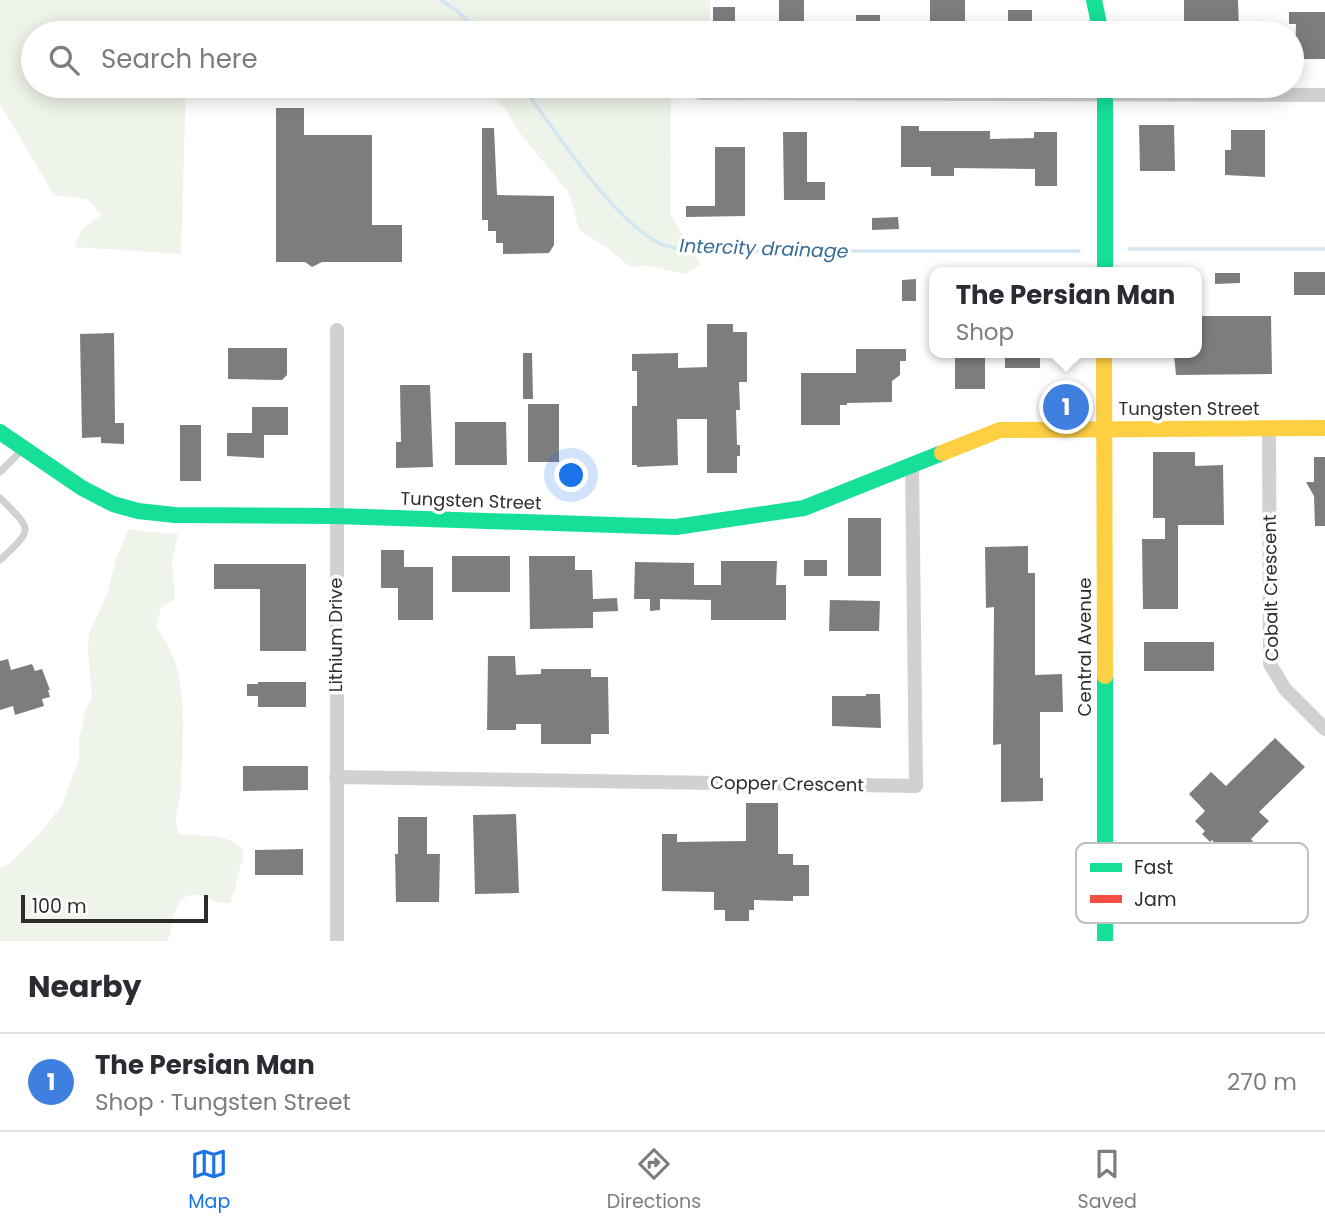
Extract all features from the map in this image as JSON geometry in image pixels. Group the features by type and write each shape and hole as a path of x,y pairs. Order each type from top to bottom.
{"street":[{"path":"1094,0 1098,21"},
{"path":"1304,95 1325,95"},
{"path":"1105,98 1105,267"},
{"name":"Lithium Drive","path":"337,330 337,941"},
{"name":"Central Avenue","path":"1104,358 1105,843"},
{"name":"Cobalt Crescent","path":"1269,428 1270,664 1285,689 1325,729"},
{"name":"Tungsten Street","path":"0,432 82,488 113,504 138,511 175,515 335,516 676,527 804,508 1000,430 1325,428"},
{"name":"Copper Crescent","path":"336,777 916,786 912,464"},
{"name":"Central Avenue","path":"1105,923 1105,941"}],"lane":[{"path":"0,472 23,448"},
{"path":"0,498 27,528 25,537 0,560"}],"shaded area":[{"path":"0,0 710,0 710,21 21,21 21,98 186,98 181,254 75,247 81,230 101,215 87,199 54,195 0,104"},
{"path":"494,98 673,98 670,214 701,264 685,274 648,266 630,267 579,230 569,193 522,136 505,109"},
{"path":"129,529 178,534 172,562 175,599 161,607 156,627 175,663 180,683 183,724 177,828 179,834 223,838 238,844 243,857 233,895 230,903 216,902 198,895 183,898 176,911 168,941 0,941 0,868 9,864 38,835 62,806 79,759 79,740 86,709 92,698 89,633 107,595 116,558"}],"building":[{"path":"779,0 804,0 804,21 779,21"},
{"path":"930,0 965,0 965,21 930,21"},
{"path":"1184,0 1238,0 1239,21 1184,21"},
{"path":"713,7 735,7 735,21 713,21"},
{"path":"1008,10 1032,10 1032,21 1008,21"},
{"path":"1289,12 1325,12 1325,59 1304,59 1304,21 1289,21"},
{"path":"856,15 880,15 880,21 856,21"},
{"path":"276,108 304,108 304,135 372,135 372,225 402,225 402,262 322,262 312,267 305,262 276,262"},
{"path":"1139,125 1174,125 1175,171 1140,171"},
{"path":"901,126 919,126 919,131 990,131 990,139 1034,138 1034,132 1057,132 1057,186 1035,186 1035,169 954,168 954,176 931,176 931,167 901,167"},
{"path":"482,128 494,128 497,195 554,196 554,245 549,253 503,254 503,243 496,243 496,231 488,231 488,220 482,220"},
{"path":"1231,130 1265,130 1265,177 1225,175 1225,150 1231,150"},
{"path":"783,132 807,132 807,182 825,182 825,200 784,200"},
{"path":"715,147 745,147 745,216 686,217 686,206 715,206"},
{"path":"898,217 899,229 872,230 872,218"},
{"path":"1294,272 1325,272 1325,295 1294,295"},
{"path":"1215,273 1240,273 1240,283 1215,284"},
{"path":"916,279 916,301 902,301 902,280"},
{"path":"1202,316 1271,316 1272,374 1176,375 1174,358 1202,358"},
{"path":"707,324 733,324 733,332 747,332 747,382 739,382 740,410 736,410 737,445 740,445 737,473 707,473 707,419 677,419 678,465 632,465 632,406 637,406 637,371 632,371 632,354 678,353 678,368 707,367"},
{"path":"114,333 115,423 124,423 124,444 101,443 101,437 82,438 80,334"},
{"path":"228,348 287,348 287,375 282,380 228,379"},
{"path":"856,349 906,349 906,361 900,361 900,375 892,381 892,402 847,403 840,405 840,425 801,425 801,373 856,373"},
{"path":"523,353 532,353 533,399 523,399"},
{"path":"955,358 985,358 985,389 955,389"},
{"path":"1005,358 1040,358 1040,368 1005,368"},
{"path":"400,385 430,385 433,467 396,468 396,442 401,442"},
{"path":"528,404 559,404 559,462 528,462"},
{"path":"252,407 288,407 288,435 264,435 264,458 227,456 227,433 252,433"},
{"path":"455,422 506,422 507,465 455,465"},
{"path":"180,425 201,425 201,481 180,481"},
{"path":"1153,452 1195,452 1195,466 1223,465 1224,525 1178,525 1178,609 1143,609 1142,539 1165,539 1165,518 1153,518"},
{"path":"1314,457 1325,457 1325,526 1315,526 1314,496 1306,482 1314,482"},
{"path":"848,518 881,518 881,576 848,576"},
{"path":"1028,546 1028,573 1035,573 1035,675 1062,674 1063,712 1040,712 1040,778 1043,778 1043,801 1001,802 1001,744 993,745 994,607 986,608 985,547"},
{"path":"381,550 404,550 404,567 433,567 433,620 398,620 398,588 381,588"},
{"path":"452,556 510,556 510,592 452,592"},
{"path":"529,556 575,556 575,570 592,570 593,599 617,598 618,611 593,612 593,628 530,629"},
{"path":"804,560 827,560 827,576 804,576"},
{"path":"721,561 777,561 776,585 786,585 786,620 711,620 711,600 660,599 660,610 650,611 650,599 634,599 635,562 694,563 694,585 721,585"},
{"path":"214,564 306,564 306,651 260,651 260,589 214,589"},
{"path":"830,600 880,601 879,631 829,631"},
{"path":"1144,642 1214,642 1214,671 1144,671"},
{"path":"488,656 515,656 516,675 541,674 541,669 591,669 591,677 608,677 609,734 591,734 591,744 541,744 541,724 516,724 516,730 487,730"},
{"path":"8,659 11,670 32,664 35,671 42,669 50,690 50,697 42,699 44,706 15,715 13,706 0,710 0,661"},
{"path":"306,682 306,707 258,707 258,696 247,696 247,684"},
{"path":"880,694 881,728 832,726 832,696"},
{"path":"1275,738 1305,767 1259,812 1269,821 1251,839 1254,843 1210,842 1202,834 1205,831 1195,821 1205,811 1189,794 1211,772 1226,786"},
{"path":"243,766 308,766 308,790 243,791"},
{"path":"746,803 778,803 778,854 793,854 793,865 809,865 809,896 793,896 793,901 754,900 754,910 749,910 749,921 725,921 725,910 714,910 714,892 662,891 662,834 677,834 677,842 746,841"},
{"path":"516,814 519,893 475,894 473,815"},
{"path":"398,817 427,817 427,854 440,854 439,902 396,902 395,854 398,854"},
{"path":"303,849 303,875 255,875 255,850"}],"waterway":[{"name":"Intercity drainage","path":"441,0 467,21"},
{"name":"Intercity drainage","path":"531,98 605,196 624,216 661,244 686,250 720,252 1079,251"},
{"name":"Intercity drainage","path":"1129,249 1325,249"}],"traffic: fast":[{"path":"1094,0 1098,21"},
{"path":"1105,98 1105,267"},
{"path":"0,432 82,488 113,504 138,511 175,515 335,516 676,527 804,508 942,453"},
{"path":"1105,676 1105,843"},
{"path":"1105,923 1105,941"}],"traffic: slow":[{"path":"1104,358 1105,676"},
{"path":"942,453 1000,430 1325,428"}],"place":[{"name":"The Persian Man","path":"1066,407"}]}
